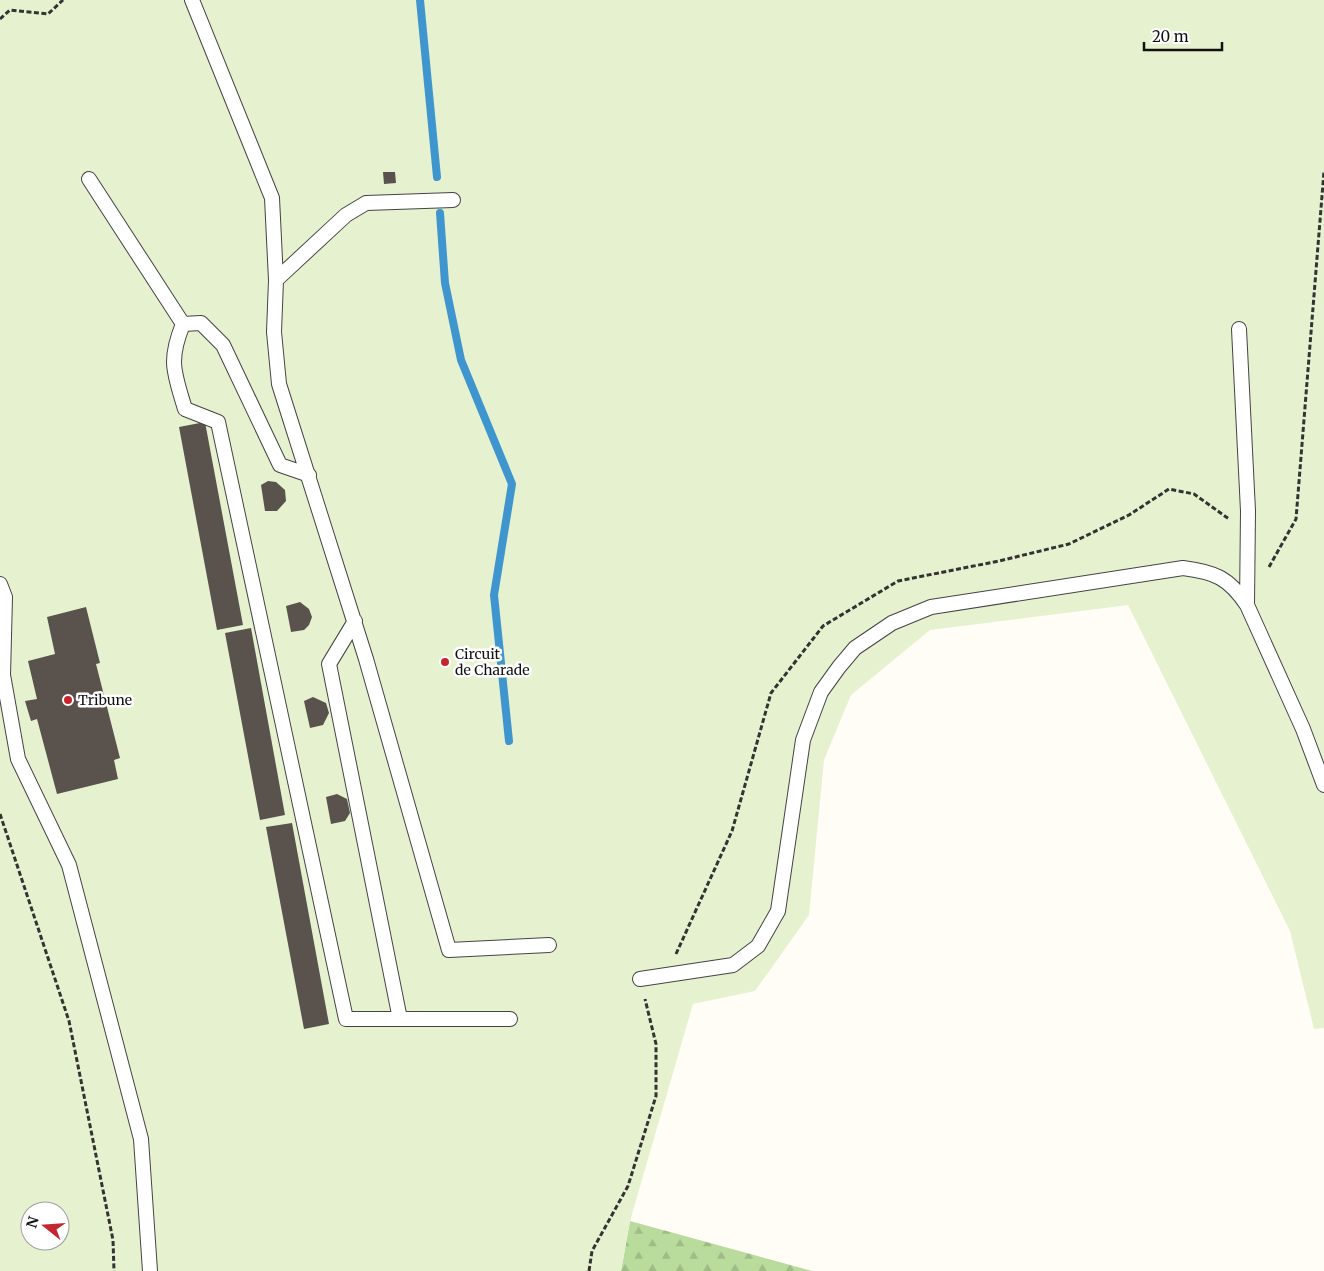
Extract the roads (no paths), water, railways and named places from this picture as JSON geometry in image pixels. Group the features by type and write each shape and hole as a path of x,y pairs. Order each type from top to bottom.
{"lane":[{"path":"192,0 272,198 276,280 274,332 279,384 355,622 449,950 549,945"},
{"path":"89,179 183,324"},
{"path":"276,280 346,215 366,203 453,200"},
{"path":"183,324 201,323 223,345 280,465 309,475"},
{"path":"183,324 175,344 172,368 185,409 218,422 346,1020 510,1019"},
{"path":"1239,329 1248,532 1247,605"},
{"path":"640,979 733,965 758,946 778,911 803,740 811,713 821,692 838,667 855,648 892,623 931,607 1183,568 1202,570 1221,577 1235,587 1247,605 1303,728 1324,785"},
{"path":"0,584 5,596 3,675 18,759 69,865 142,1139 150,1271"},
{"path":"355,622 329,664 400,1019"}],"waterway":[{"path":"420,0 437,177"},
{"path":"440,213 445,283 461,360 512,484 494,595 509,741"}],"place":[{"name":"Circuit de Charade","path":"445,662"},
{"name":"Tribune","path":"68,700"}]}
